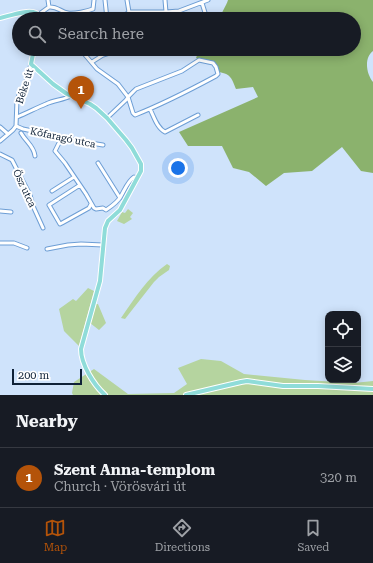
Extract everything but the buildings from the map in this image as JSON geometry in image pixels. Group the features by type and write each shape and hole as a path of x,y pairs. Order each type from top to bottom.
{"main road":[{"path":"0,18 12,15"},
{"name":"Béke út","path":"31,64 33,56"},
{"path":"31,64 53,84 71,96 90,104 107,118 126,140 142,166 141,171 120,210 108,221 106,225 104,232 100,281 81,355 83,363 90,376 105,395"},
{"path":"186,395 247,381 283,386 373,389"}],"street":[{"path":"48,0 49,7"},
{"path":"77,12 93,9 94,0"},
{"path":"106,0 107,12"},
{"path":"127,0 129,12 166,12 179,10 208,0"},
{"path":"165,0 166,12"},
{"path":"193,0 194,5"},
{"path":"202,3 205,12"},
{"path":"44,12 49,7 54,7 66,12"},
{"path":"86,56 97,69 118,84 128,97 135,115 183,93 218,74 216,67 213,63 198,61 182,71 136,89 129,94 128,97 107,118"},
{"path":"92,62 101,56"},
{"name":"Béke út","path":"16,126 18,97 25,85 31,64"},
{"path":"16,116 27,114 46,104 71,96"},
{"path":"150,109 158,125 165,132 198,115"},
{"path":"0,141 16,126"},
{"name":"Kőfaragó utca","path":"16,126 23,129 102,145"},
{"path":"0,127 8,134"},
{"path":"21,133 23,129"},
{"path":"13,130 21,133 31,145 35,156"},
{"path":"62,137 55,151 65,163 95,209 103,208 106,210 120,198 131,179 134,177 137,178"},
{"name":"Ősz utca","path":"0,154 12,160 30,195 33,206 43,228"},
{"path":"98,163 120,198"},
{"path":"52,191 74,177"},
{"path":"80,185 49,205 60,224 89,208 91,204"},
{"path":"0,211 11,212"},
{"path":"0,243 14,243 27,248"},
{"path":"47,249 81,244 103,245"}],"green space":[{"path":"228,0 373,0 373,51 368,58 367,66 373,82 373,173 361,171 342,147 312,171 284,173 266,186 249,172 233,168 222,146 188,146 179,132 258,97 253,87 236,89 229,76 219,72 217,65 214,62 197,59 196,57 197,56 361,56 361,12 223,12"},
{"path":"128,209 133,213 130,217 132,219 124,224 117,221 122,212 125,213"},
{"path":"167,264 170,266 169,270 154,282 125,319 121,318 136,296 154,275"},
{"path":"88,288 94,291 79,346 64,331 59,309 73,299 76,301"},
{"path":"95,304 98,304 106,323 99,330 90,323"},
{"path":"201,359 221,361 244,374 325,381 325,383 361,383 373,381 373,395 73,395 72,393 74,382 94,369 128,394 174,393 187,384 178,368"}],"place":[{"name":"Szent Anna-templom","path":"81,109"}]}
